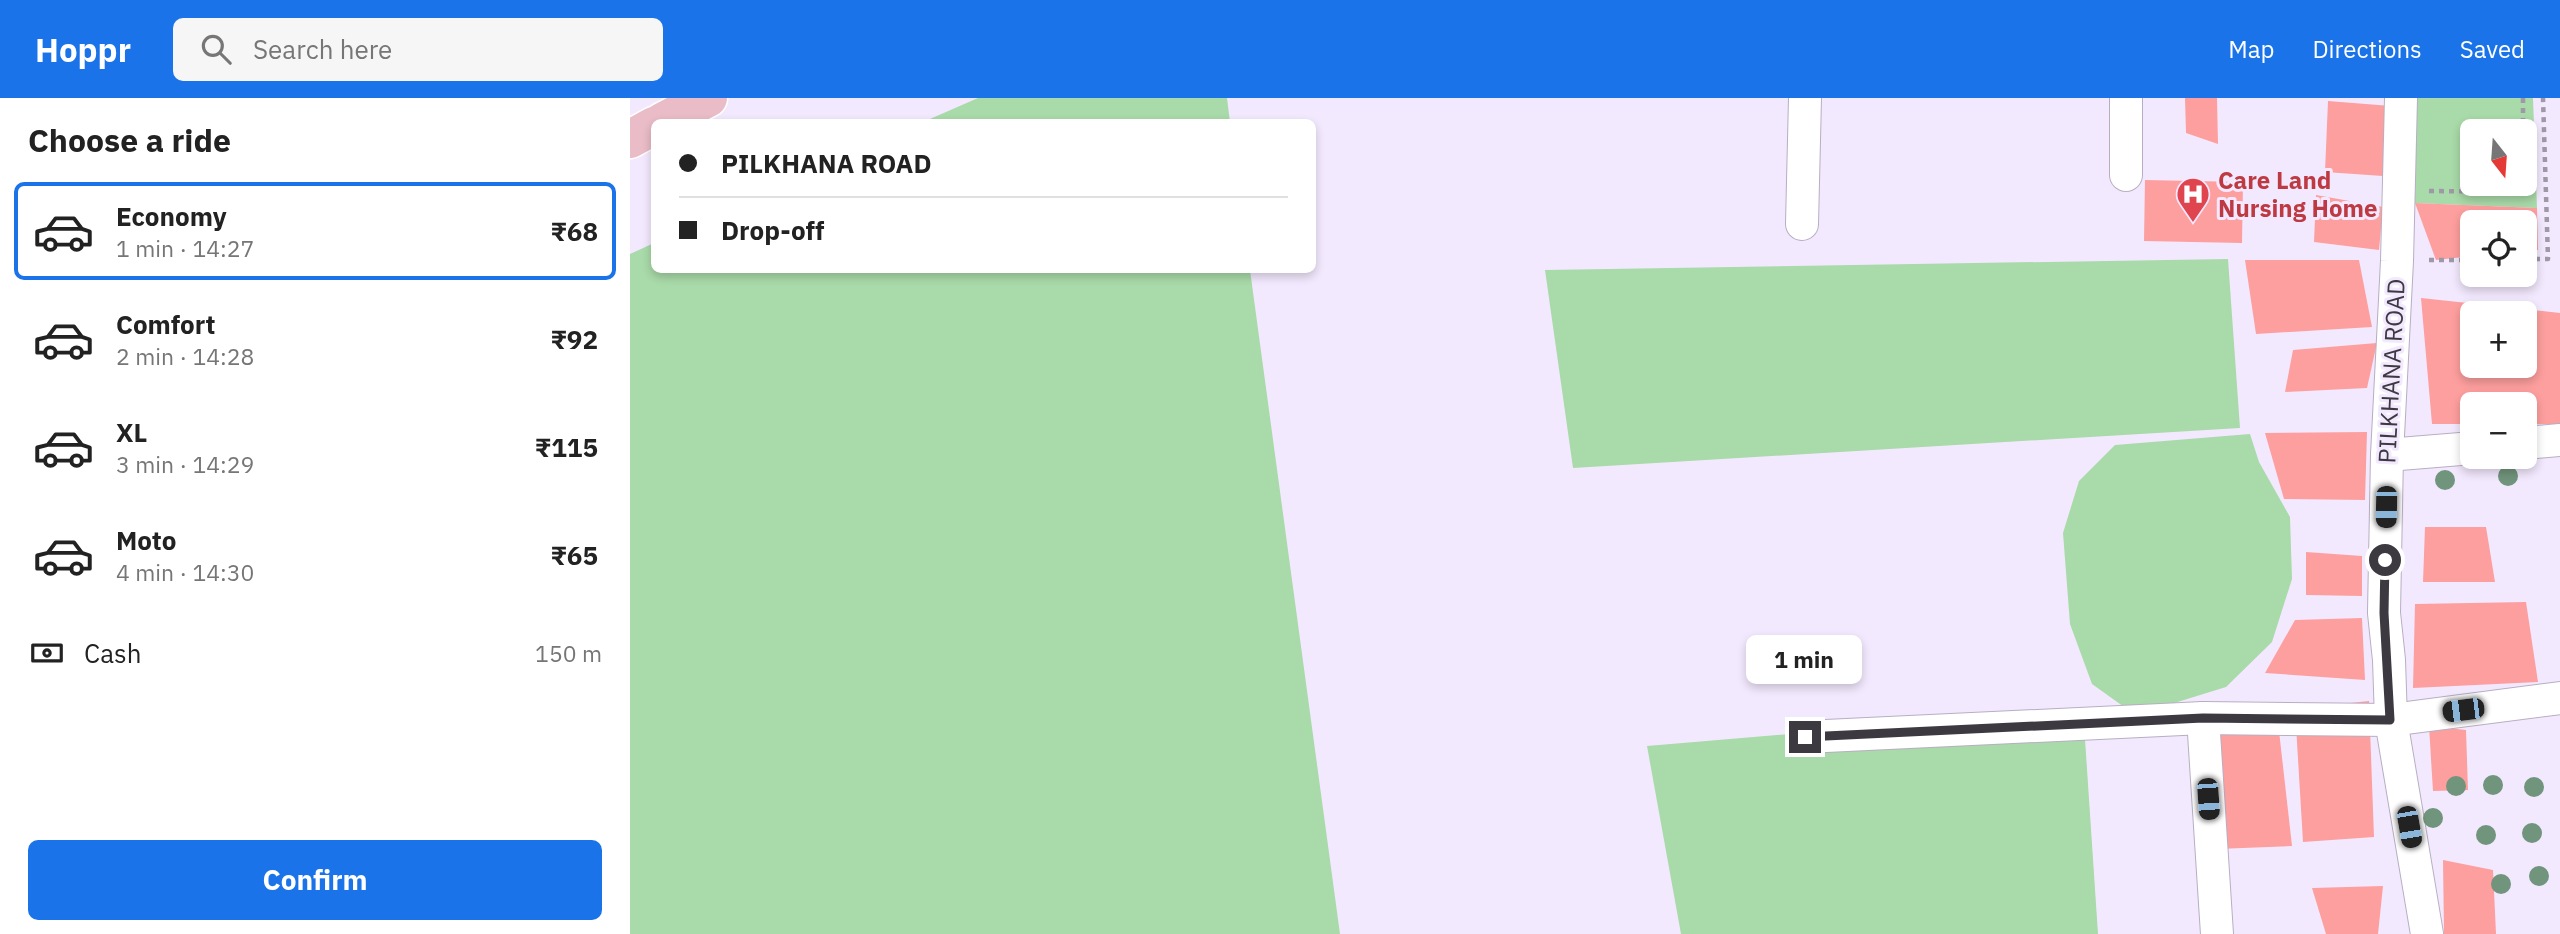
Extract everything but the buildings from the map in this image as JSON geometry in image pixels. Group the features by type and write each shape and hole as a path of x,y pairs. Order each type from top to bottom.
{"main road":[{"path":"668,119 708,98"},
{"path":"630,139 651,128"}],"street":[{"path":"1802,224 1805,98"},
{"path":"2126,98 2126,175"},
{"name":"PILKHANA ROAD","path":"2401,98 2397,261 2387,455 2384,613 2390,720 2427,934"},
{"path":"2537,442 2560,440"},
{"path":"2387,455 2460,449"},
{"path":"1805,737 2203,718 2390,720 2560,698"},
{"path":"2203,718 2217,934"}],"path":[{"path":"2523,98 2523,119"},
{"path":"2537,259 2548,259 2543,98"},
{"path":"2422,191 2460,191"},
{"path":"2397,261 2460,260"}],"green space":[{"path":"978,98 1227,98 1230,119 930,119"},
{"path":"2416,98 2533,98 2534,119 2460,119 2460,196 2537,196 2537,208 2415,203"},
{"path":"651,244 651,273 1250,273 1340,934 630,934 630,254"},
{"path":"2228,259 2240,428 1573,468 1545,270"},
{"path":"2250,434 2259,462 2290,517 2292,579 2272,642 2226,687 2171,704 2127,709 2092,684 2070,624 2063,533 2079,481 2115,445"},
{"path":"2083,709 2098,934 1681,934 1647,746"}],"place":[{"name":"Care Land Nursing Home","path":"2193,224"}],"route":[{"path":"1805,737 2203,718 2390,720 2389,660 2384,613 2385,560"}]}
